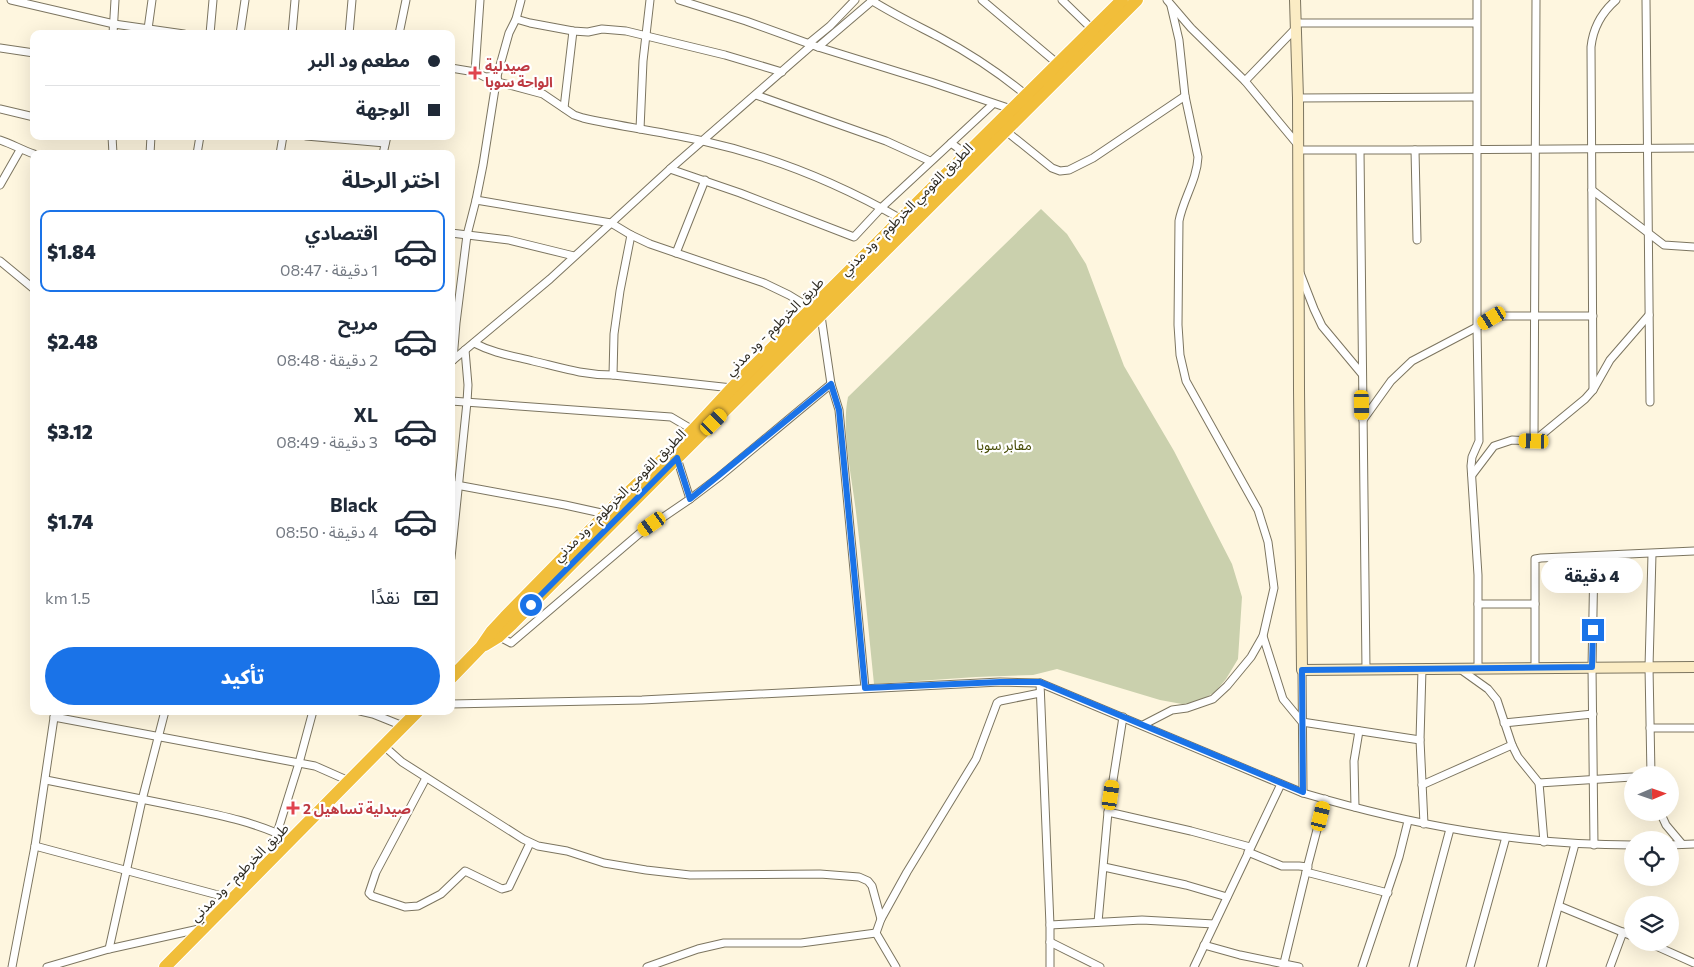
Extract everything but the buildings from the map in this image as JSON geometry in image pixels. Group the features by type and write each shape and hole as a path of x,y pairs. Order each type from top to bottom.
{"highway":[{"name":"طريق الخرطوم - ود مدني","path":"495,634 606,514 693,430 732,388 816,312 901,219 1122,0"},
{"name":"الطريق القومي الخرطوم - ود مدني","path":"455,674 677,458 816,312 1006,130 1137,0"},
{"name":"طريق الخرطوم - ود مدني","path":"165,967 414,715"}],"street":[{"path":"11,0 114,24 155,30"},
{"path":"113,30 115,0"},
{"path":"148,29 152,0"},
{"path":"210,30 213,0"},
{"path":"241,30 245,0"},
{"path":"292,30 295,0"},
{"path":"349,30 352,0"},
{"path":"400,30 406,0"},
{"path":"475,72 480,0"},
{"path":"455,310 467,235 476,200 496,76 521,0"},
{"path":"640,129 643,61 650,0"},
{"path":"681,0 1011,109"},
{"path":"813,45 855,0"},
{"path":"455,359 574,256 702,140 813,45 872,0 895,15 972,56 999,73 1026,95"},
{"path":"982,0 1058,64"},
{"path":"1062,0 1092,29"},
{"path":"1295,0 1298,98 1303,792"},
{"path":"1477,0 1479,441 1472,458 1472,476 1476,526 1478,668"},
{"path":"1534,441 1536,0"},
{"path":"1593,390 1591,47 1592,32 1605,11 1616,0"},
{"path":"1646,0 1650,402"},
{"path":"1169,3 1191,28 1245,81 1298,148 1360,151 1694,148"},
{"path":"1142,725 1172,710 1187,708 1213,699 1228,686 1263,636 1274,588 1268,542 1258,510 1186,381 1180,355 1178,221 1198,167 1186,96 1180,40 1169,3"},
{"path":"516,19 573,31 588,32 602,29 646,36 725,55 782,72"},
{"path":"1245,81 1295,25 1476,23"},
{"path":"564,108 573,31"},
{"path":"0,48 30,52"},
{"path":"455,69 475,72 485,77 496,76"},
{"path":"496,76 498,82 543,94 583,118 702,140 782,165 881,208 901,219"},
{"path":"756,95 886,141 930,161"},
{"path":"1006,130 1052,168 1060,171 1069,170 1107,150 1186,96"},
{"path":"1298,98 1476,97"},
{"path":"670,169 705,180 854,237 930,161 993,104"},
{"path":"0,109 30,116"},
{"path":"0,140 30,153"},
{"path":"951,143 966,154"},
{"path":"0,185 20,150"},
{"path":"1415,150 1417,240"},
{"path":"1360,151 1366,669"},
{"path":"676,253 705,180"},
{"path":"1592,190 1664,245 1694,248"},
{"path":"476,200 611,223 631,235 676,253 764,283 816,312 831,384 839,410 865,688"},
{"path":"455,234 509,240 574,256"},
{"path":"613,375 614,334 631,235"},
{"path":"0,261 30,286"},
{"path":"1299,270 1322,326 1362,374"},
{"path":"1472,476 1494,446 1512,440 1534,441 1585,399 1593,390 1610,360 1649,315"},
{"path":"1362,421 1391,381 1412,362 1477,328 1492,318 1504,316 1593,316"},
{"path":"474,343 489,351 573,372 732,388"},
{"path":"455,522 468,385 466,350"},
{"path":"495,634 511,643 640,533 690,499 831,384"},
{"path":"455,402 671,417 693,430"},
{"path":"677,458 690,499"},
{"path":"455,485 606,514"},
{"path":"1535,668 1535,560 1541,558 1694,551"},
{"path":"1651,766 1649,667 1652,554"},
{"path":"1594,557 1592,667 1594,845"},
{"path":"1478,604 1535,604"},
{"path":"1263,636 1283,699 1302,722 1420,740"},
{"path":"1302,670 1694,667"},
{"path":"1460,668 1488,689 1497,700 1518,757 1539,783 1544,842"},
{"path":"1422,669 1420,740 1424,824"},
{"path":"1040,682 1050,924 1050,967"},
{"path":"455,704 642,700 865,688 1040,682 1281,784 1325,799 1408,821 1506,837 1544,842 1624,845"},
{"path":"876,933 881,919 907,872 976,759 997,703 1040,693"},
{"path":"1504,723 1592,714"},
{"path":"12,967 35,846 55,715"},
{"path":"60,715 299,763 320,768 350,781"},
{"path":"109,949 142,800 164,715"},
{"path":"276,833 299,763 312,715"},
{"path":"376,715 403,726"},
{"path":"1098,922 1108,812 1123,717"},
{"path":"1650,728 1694,728"},
{"path":"1355,807 1354,760 1359,731"},
{"path":"1422,785 1512,745"},
{"path":"384,746 402,762 426,778 530,843 567,851 604,863 690,875 820,874 859,877 868,881 872,886 881,919"},
{"path":"426,778 376,872 369,889 369,893 372,896 405,907 418,906 441,894 465,871 502,889 506,889 509,887 530,843"},
{"path":"1539,783 1624,778"},
{"path":"46,780 240,821 291,840"},
{"path":"1194,967 1281,784"},
{"path":"1283,966 1325,799"},
{"path":"1108,812 1191,831 1249,850 1282,866 1299,866 1307,870 1388,893"},
{"path":"1364,966 1399,857 1408,821"},
{"path":"1664,821 1682,844 1694,844"},
{"path":"1413,967 1450,828"},
{"path":"1470,967 1506,837"},
{"path":"1542,967 1575,844"},
{"path":"35,846 234,899"},
{"path":"1104,867 1186,885 1227,897"},
{"path":"1559,906 1623,932 1610,967"},
{"path":"1050,924 1142,920 1214,924"},
{"path":"47,967 109,949 205,928"},
{"path":"647,967 698,948 724,944 801,943 876,933"},
{"path":"876,933 896,967"},
{"path":"1050,942 1100,967"},
{"path":"1204,945 1283,966 1299,967"},
{"path":"1667,951 1694,963"}],"green space":[{"name":"مقابر سوبا","path":"1041,209 1067,234 1086,264 1124,366 1174,451 1232,564 1242,597 1238,659 1226,679 1215,692 1196,703 1182,704 1160,700 1057,669 1033,675 874,684 859,533 846,439 848,397"}],"place":[{"name":"صيدلية الواحة سوبا","path":"475,73"},
{"name":"صيدلية تساهيل 2","path":"293,808"}],"route":[{"path":"531,605 677,458 690,499 831,384 839,410 842,459 865,688 1040,682 1303,792 1302,670 1592,667 1593,630"}]}
